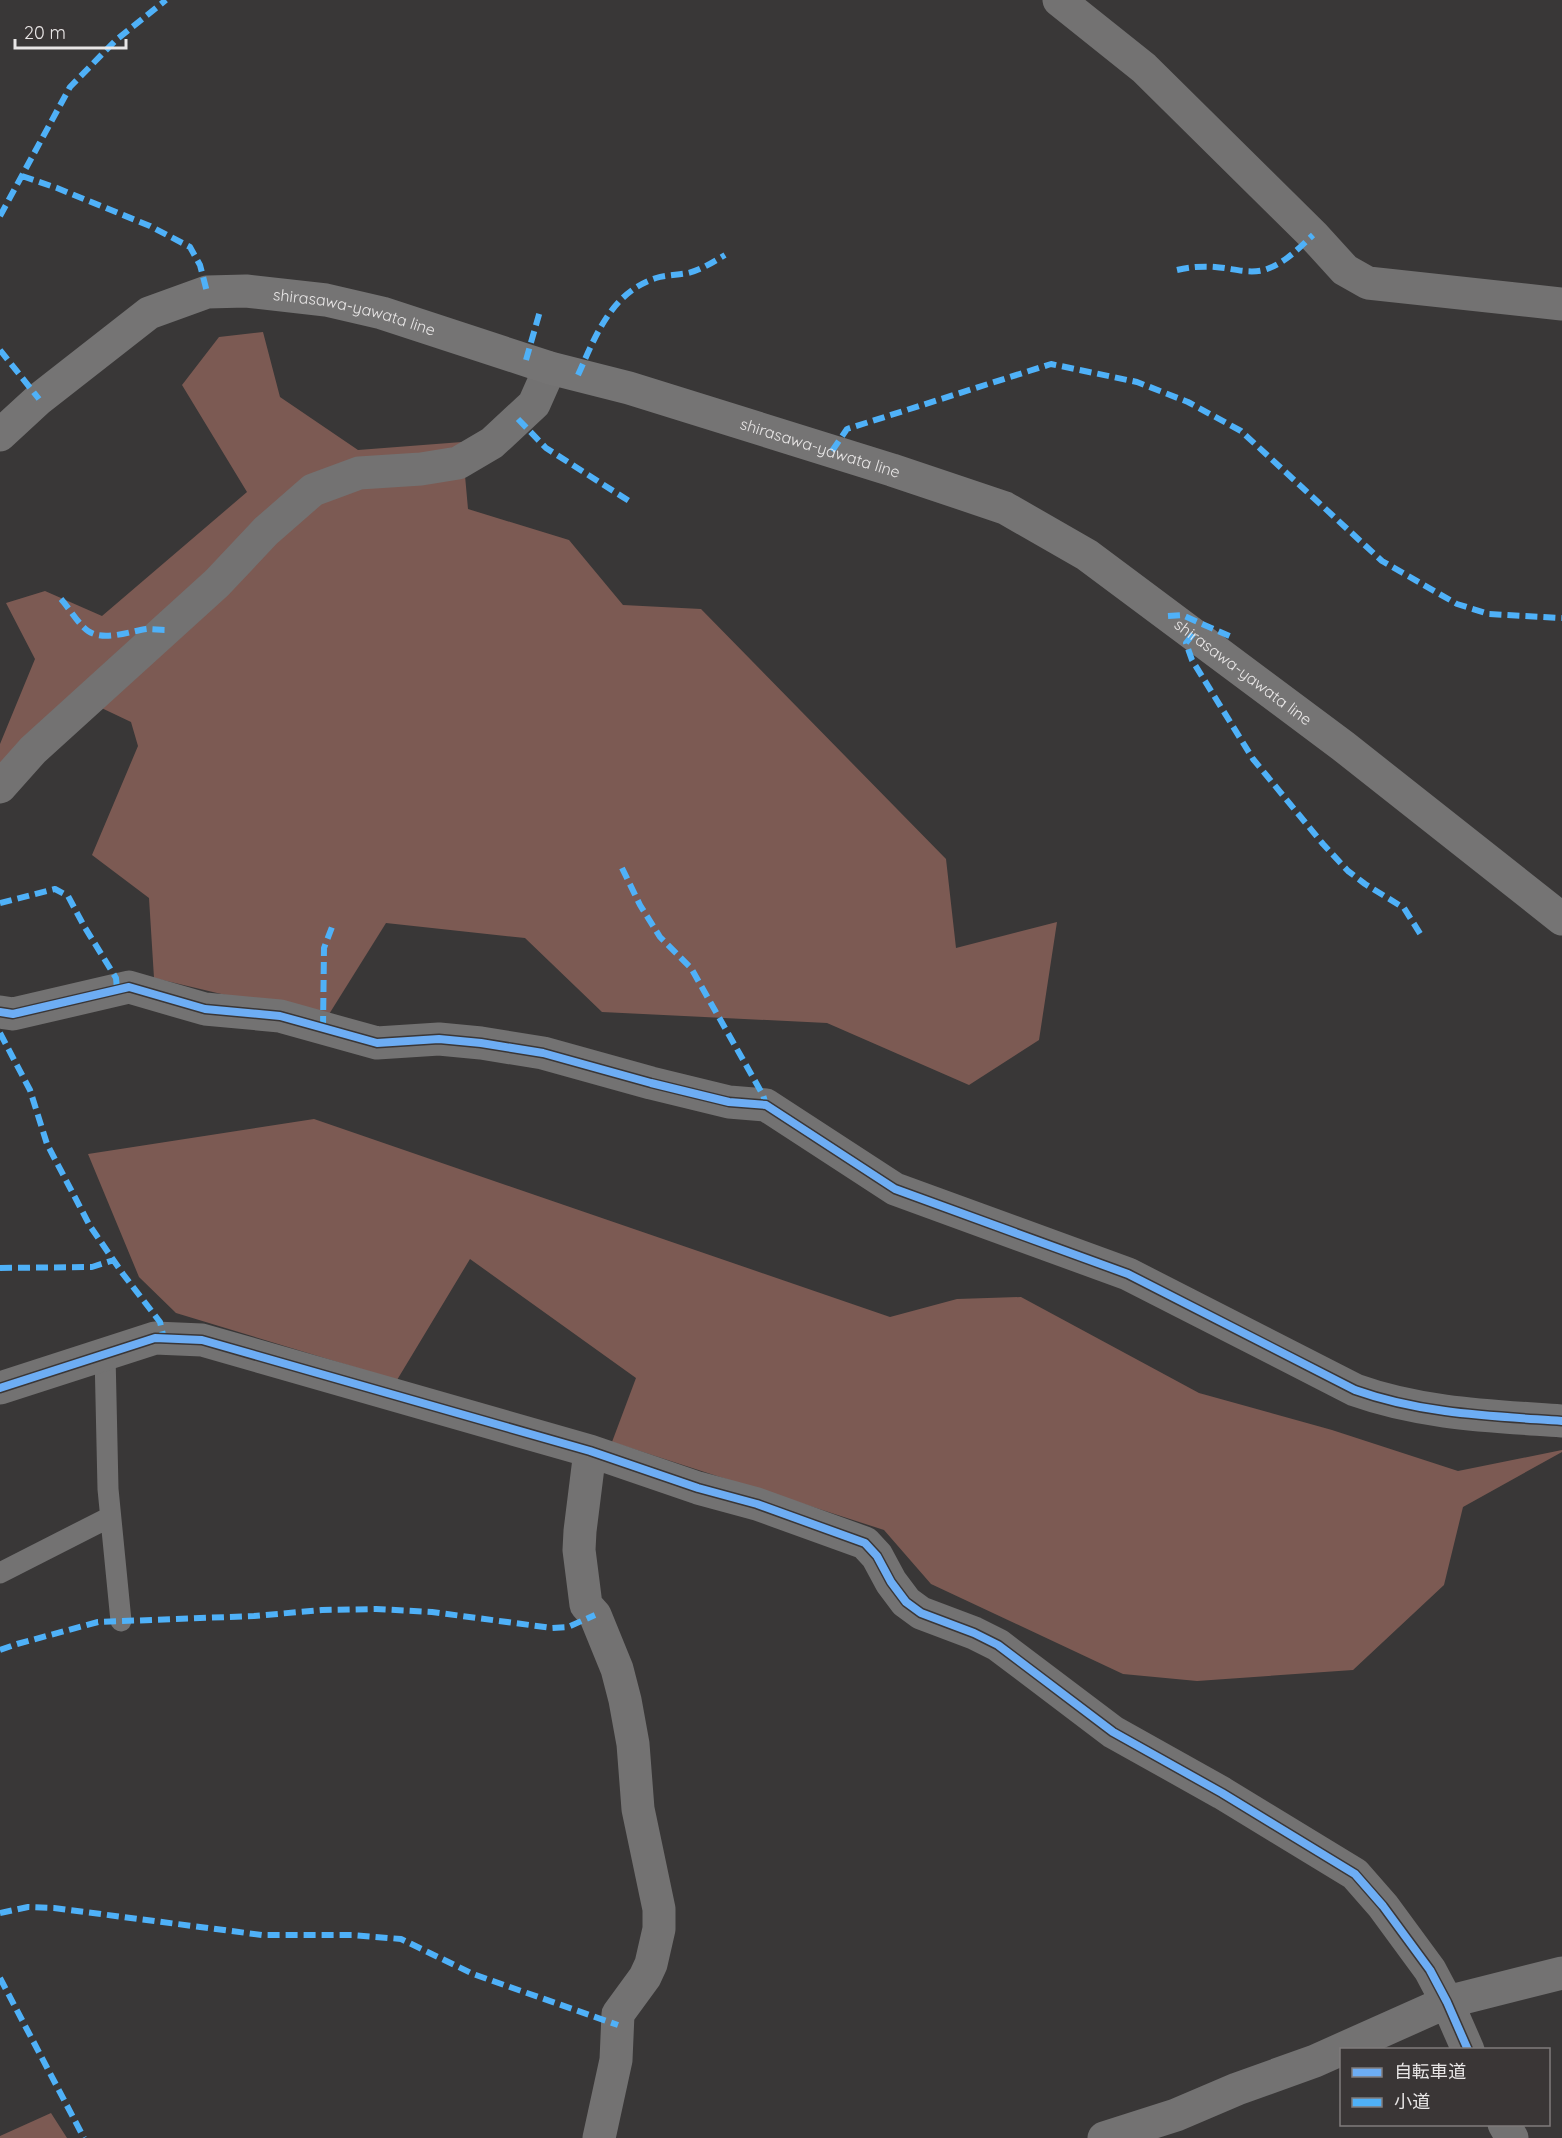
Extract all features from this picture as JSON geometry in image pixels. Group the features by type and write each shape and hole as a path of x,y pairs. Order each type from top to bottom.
{"main road":[{"name":"shirasawa-yawata line","path":"0,435 39,399 149,313 207,292 246,291 326,300 382,313 550,368 640,391 1005,508 1087,555 1344,746 1562,919"}],"street":[{"path":"1059,0 1144,68 1345,270 1368,283 1562,304"},
{"path":"0,787 33,750 217,583 266,531 314,490 359,473 421,469 458,463 492,443 534,404 550,368"},
{"path":"0,1012 13,1014 129,987 205,1009 280,1016 377,1042 439,1039 543,1053 729,1102 766,1105 895,1189 1128,1274 1355,1390 1385,1401 1424,1409 1562,1422"},
{"path":"0,1388 155,1338 202,1340 590,1451 698,1488 757,1504 865,1543 877,1556 891,1582 906,1602 921,1613 974,1633 998,1645 1113,1732 1222,1793 1355,1874 1383,1906 1430,1970 1448,2002 1468,2048"},
{"path":"590,1451 579,1550 586,1605 595,1615 616,1669 625,1700 633,1744 638,1809 659,1910 659,1929 651,1964 645,1977 618,2014 616,2060 599,2138"},
{"path":"1344,2048 1448,2002 1562,1972"},
{"path":"1104,2138 1176,2115 1340,2050"}],"lane":[{"path":"105,1354 108,1490 121,1621"},
{"path":"0,1573 110,1517"}],"shaded area":[{"path":"263,332 280,397 358,450 462,442 468,509 569,540 623,605 701,609 946,859 956,948 1057,922 1039,1040 969,1085 827,1023 602,1012 525,938 386,923 326,1019 154,978 149,898 92,855 138,746 131,722 72,694 0,767 0,744 35,659 6,603 45,591 102,616 247,492 182,385 219,337"},
{"path":"314,1119 890,1317 957,1299 1021,1297 1199,1393 1332,1430 1458,1471 1562,1450 1562,1452 1463,1507 1444,1585 1353,1670 1197,1681 1123,1674 931,1584 884,1530 612,1442 636,1378 470,1259 397,1380 176,1313 139,1277 88,1154"},
{"path":"51,2113 67,2138 0,2138 0,2136"}],"marked path":[{"path":"0,216 70,87 116,40 166,0"},
{"path":"22,176 150,226 190,247 200,265 207,292"},
{"path":"1177,270 1205,267 1261,271 1286,259 1313,235"},
{"path":"578,375 607,317 627,294 656,278 693,272 725,255"},
{"path":"526,360 540,311"},
{"path":"0,350 39,399"},
{"path":"832,451 847,429 1051,364 1137,382 1188,402 1241,431 1382,561 1457,604 1489,614 1562,618"},
{"path":"518,419 546,448 629,501"},
{"path":"61,599 81,625 94,634 109,636 147,629 166,630"},
{"path":"1168,616 1182,615 1234,638"},
{"path":"1193,634 1186,643 1192,660 1253,759 1348,871 1404,908 1421,935"},
{"path":"622,868 640,905 660,937 691,968 763,1095 766,1105"},
{"path":"0,903 55,889 68,896 116,978 117,989"},
{"path":"323,1028 324,948 332,927"},
{"path":"0,1033 30,1090 47,1144 90,1226 160,1322 164,1339"},
{"path":"0,1268 92,1267 114,1260"},
{"path":"0,1650 98,1622 376,1609 432,1612 552,1628 568,1627 595,1615"},
{"path":"0,1913 28,1907 54,1908 262,1935 352,1935 401,1939 473,1974 618,2025"},
{"path":"0,1978 84,2138"}],"cycle path":[{"path":"0,1012 13,1014 129,987 205,1009 280,1016 377,1043 439,1039 543,1053 729,1102 766,1105 895,1189 1128,1274 1355,1390 1406,1404 1457,1413 1562,1421"},
{"path":"0,1388 155,1338 202,1340 590,1451 698,1488 757,1504 865,1543 877,1556 891,1582 906,1602 921,1613 974,1633 998,1645 1113,1732 1222,1793 1355,1874 1383,1906 1430,1970 1467,2048"}]}
